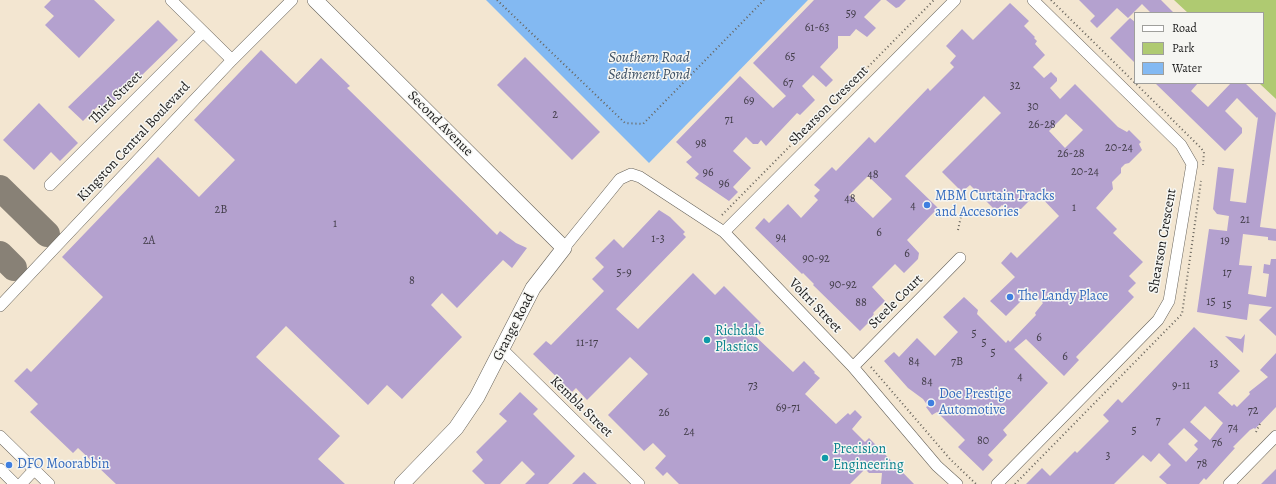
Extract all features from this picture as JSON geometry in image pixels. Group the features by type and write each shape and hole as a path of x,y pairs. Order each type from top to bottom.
{"main road":[{"name":"Second Avenue","path":"315,0 564,248"},
{"name":"Grange Road","path":"402,484 456,428 478,397 533,288 564,248"}],"street":[{"path":"171,0 232,60"},
{"name":"Kingston Central Boulevard","path":"0,306 232,60 292,0"},
{"name":"Shearson Crescent","path":"724,232 956,0"},
{"name":"Shearson Crescent","path":"997,484 1158,320 1169,301 1192,164 1182,145 1034,0"},
{"name":"Third Street","path":"50,185 203,32"},
{"name":"Grange Road","path":"564,248 620,179 631,174"},
{"name":"Voltri Street","path":"631,174 640,176 724,232 853,367 937,466 957,484"},
{"name":"Steele Court","path":"853,367 960,258"},
{"name":"Kembla Street","path":"503,350 639,484"},
{"path":"0,436 49,484"},
{"path":"1229,484 1275,440"},
{"path":"0,469 15,484"},
{"path":"21,484 34,470"}],"path":[{"path":"497,0 625,123 637,124 643,124 764,0"},
{"path":"722,215 934,0"},
{"path":"1051,0 1134,82"},
{"path":"1136,84 1201,148 1204,152 1202,168"},
{"path":"1016,484 1182,314 1201,176"},
{"path":"958,230 961,216 964,212"},
{"path":"871,367 950,459 976,484"},
{"path":"1256,432 1261,422"}],"green space":[{"path":"1174,0 1276,0 1276,99 1260,84 1264,84 1264,12 1187,12"}],"water":[{"name":"Southern Road Sediment Pond","path":"486,0 808,0 649,163"}],"building":[{"path":"51,0 94,0 115,20 79,58 45,25 54,16 44,7"},
{"path":"814,0 881,0 864,17 876,28 867,37 856,29 850,36 838,36 838,48 820,67 833,80 826,87 813,75 802,86 815,100 800,115 797,113 766,146 761,140 758,144 753,144 746,137 733,151 751,168 733,187 738,192 729,201 695,178 699,174 686,162 692,157 676,142 740,76 773,108 786,96 753,63"},
{"path":"886,0 906,0 896,8"},
{"path":"1079,0 1161,0 1173,12 1150,12 1142,4 1128,18 1117,8 1097,28 1090,21 1095,16"},
{"path":"1010,3 1029,21 1024,26 1035,37 1034,38 1037,41 1035,44 1045,55 1033,67 1044,78 1051,72 1057,78 1057,81 1050,88 1060,99 1075,84 1118,127 1127,132 1129,130 1141,142 1139,144 1142,150 1129,163 1125,164 1121,168 1121,173 1112,182 1113,189 1096,208 1117,229 1113,233 1143,262 1129,276 1136,283 1128,291 1134,297 1076,357 1079,360 1064,376 1026,339 1014,349 1048,383 1003,430 1007,435 988,455 993,460 983,471 958,447 965,440 937,412 932,415 926,407 928,406 923,399 908,388 884,361 894,352 899,357 917,338 935,356 958,332 943,317 964,297 978,310 977,314 1006,343 1008,340 1010,342 1036,315 1035,313 1043,303 1031,291 1006,316 990,301 1015,277 1001,263 1011,252 1017,258 1059,216 1037,193 1021,209 1007,209 1002,205 996,211 970,185 962,192 942,172 1001,113 984,96 905,176 938,208 907,240 919,253 918,259 904,273 895,264 872,287 885,301 873,313 872,319 860,331 813,285 814,284 803,273 802,274 755,228 764,218 769,223 788,204 801,218 818,200 814,196 820,190 814,185 832,167 836,171 869,137 875,143 928,88 930,91 954,67 950,63 956,56 946,46 962,29 973,40","holes":["1066,114 1083,130 1065,148 1049,131","868,176 892,199 873,218 849,195"]},
{"path":"1130,18 1134,21 1134,62 1110,38"},
{"path":"158,20 178,40 103,113 97,107 83,121 68,107"},
{"path":"261,50 296,84 321,58 350,86 347,88 497,235 500,231 516,243 527,248 512,268 503,260 457,308 442,293 431,305 462,337 402,399 387,385 368,405 286,326 256,357 340,436 318,459 345,484 116,484 78,448 73,453 30,412 38,404 14,381 27,368 31,372 103,297 62,257 158,157 199,197 235,160 194,120"},
{"path":"525,57 600,132 572,160 497,85"},
{"path":"1156,84 1197,84 1191,91 1208,107 1230,84 1246,84 1276,113 1260,227 1276,229 1276,241 1268,240 1268,237 1243,234 1239,265 1252,266 1248,294 1266,297 1269,274 1263,273 1264,264 1270,265 1271,259 1276,259 1276,336 1259,320 1272,307 1249,304 1247,320 1197,312 1209,229 1227,231 1229,216 1217,214 1213,209 1218,167 1234,169 1230,201 1246,203 1258,117 1257,118 1237,98 1225,111 1242,128 1242,133 1225,151"},
{"path":"39,103 78,143 60,161 51,152 34,170 3,140"},
{"path":"659,210 670,217 685,232 683,234 686,237 616,309 638,329 693,273 715,295 724,286 761,323 752,333 793,372 804,361 820,378 805,394 836,424 848,413 850,415 855,410 862,417 852,429 865,442 869,438 914,484 881,484 882,473 869,473 865,469 850,484 679,484 667,472 663,476 655,468 666,456 653,443 644,451 608,415 648,374 630,357 587,400 576,388 572,392 533,354 546,341 551,345 604,291 592,279 604,267 595,258 614,239 623,248"},
{"path":"1194,327 1240,371 1218,393 1232,406 1234,404 1237,407 1250,394 1249,392 1268,377 1260,370 1276,353 1276,407 1255,429 1250,430 1233,447 1235,448 1206,480 1204,478 1199,484 1167,484 1159,477 1171,465 1159,453 1151,462 1143,455 1114,484 1026,484 1042,468 1050,476 1075,451 1077,453 1109,421 1103,415 1118,399 1122,403","holes":["1205,406 1223,423 1210,440 1190,422","1184,428 1198,441 1194,445 1198,449 1186,462 1168,444"]},
{"path":"1245,334 1243,353 1225,336 1241,339"},
{"path":"520,392 538,409 533,414 575,456 548,484 525,484 535,474 522,461 500,484 485,484 472,471 483,460 476,452 507,421 499,414"},
{"path":"1276,469 1276,484 1261,484"},
{"path":"584,472 597,484 572,484"}],"taxiway":[{"path":"0,188 47,234"},
{"path":"0,254 14,268"}],"place":[{"name":"MBM Curtain Tracks and Accesories","path":"927,205"},
{"name":"The Landy Place","path":"1010,297"},
{"name":"Richdale Plastics","path":"707,340"},
{"name":"Doe Prestige Automotive","path":"931,403"},
{"name":"Precision Engineering","path":"825,458"},
{"name":"DFO Moorabbin","path":"9,465"}]}
